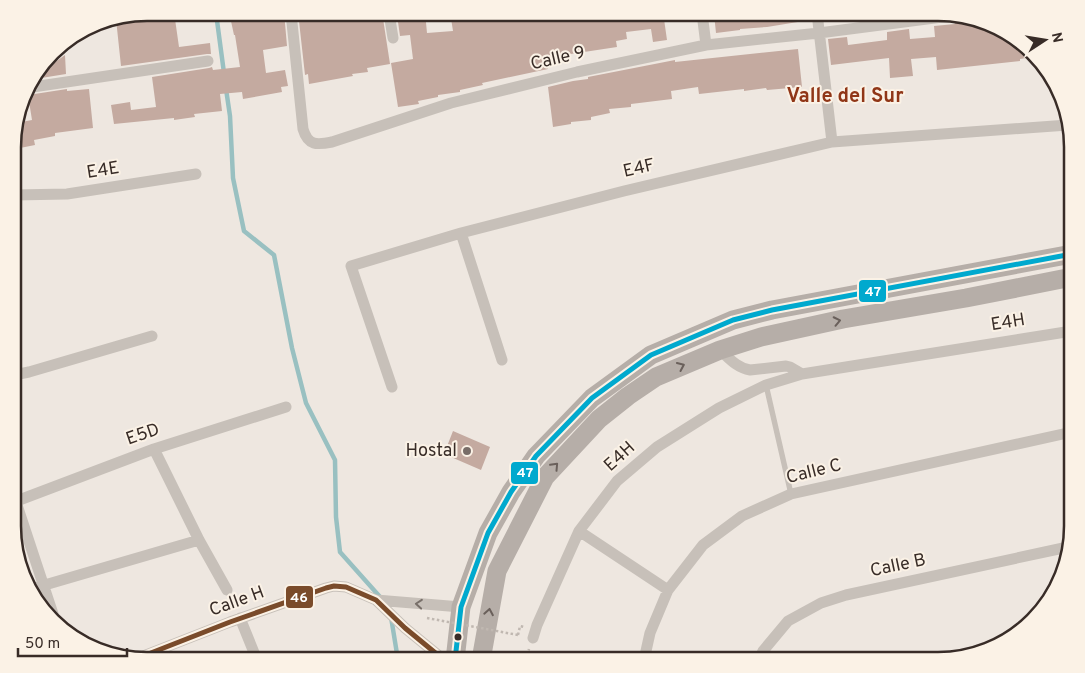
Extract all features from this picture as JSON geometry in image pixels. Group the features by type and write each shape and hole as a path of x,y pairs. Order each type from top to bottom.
{"main road":[{"path":"456,652 461,607 488,533 511,492 536,456 592,398 651,355 733,320 772,310 1063,256"},
{"path":"482,652 497,571 545,477 599,419 656,377 720,350 761,337 844,319 1063,279"}],"street":[{"name":"Calle 9","path":"292,21 303,129 309,141 316,144 332,142 451,104 557,77 706,45 819,33 895,21"},
{"path":"391,21 393,38"},
{"path":"703,21 706,45"},
{"path":"818,21 832,142"},
{"path":"37,86 208,61"},
{"name":"E4F","path":"392,387 351,266 461,233 624,190 832,142 1061,125"},
{"name":"E4E","path":"21,195 67,194 196,174"},
{"path":"461,233 502,360"},
{"name":"E4H","path":"533,638 579,531 617,481 657,447 719,408 766,385 802,374 1063,332"},
{"path":"21,374 152,336"},
{"name":"E4H","path":"720,350 739,367 745,369 786,366 802,374"},
{"name":"E5D","path":"21,497 154,449 286,407"},
{"name":"Calle C","path":"646,651 650,634 668,590 703,546 742,516 791,494 1063,434"},
{"path":"154,449 199,540 227,590"},
{"path":"21,521 50,606"},
{"path":"579,531 668,590"},
{"path":"37,587 199,540"},
{"name":"Calle B","path":"763,651 788,621 821,602 1061,548"},
{"name":"Calle H","path":"153,652 240,618 334,586 354,589 376,600 405,628 434,652"},
{"name":"Calle H","path":"376,600 461,607"},
{"path":"240,618 254,652"}],"lane":[{"path":"766,385 791,494"}],"path":[{"path":"426,618 518,635 520,626"}],"building":[{"path":"175,21 179,47 210,43 211,54 121,66 117,26 131,22"},
{"path":"231,21 285,21 287,46 263,50 266,73 285,70 288,86 281,87 282,92 243,99 242,92 220,94 222,111 194,114 195,117 174,120 174,118 114,124 111,105 130,102 131,110 156,107 152,77 212,67 213,70 240,67"},
{"path":"299,21 383,21 390,64 367,68 368,72 352,74 353,76 309,84 308,74 305,75"},
{"path":"398,21 426,21 427,33 453,31 451,21 664,21 667,40 653,42 651,29 626,32 627,39 616,41 617,47 551,57 552,61 547,62 548,69 482,83 483,85 460,90 460,92 438,95 438,97 418,101 419,104 398,107 391,63 413,59 410,35 400,36"},
{"path":"715,21 804,21 767,27 716,33"},
{"path":"962,24 993,34 1020,52 1020,61 937,70 936,57 911,59 913,76 890,78 889,58 831,65 828,39 847,37 848,45 887,40 887,32 909,29 910,39 935,37 934,26"},
{"path":"798,49 802,87 744,91 744,89 699,94 698,87 671,91 672,99 609,109 610,113 591,117 591,120 571,122 571,124 553,127 548,87 675,60 675,62"},
{"path":"65,55 66,74 42,78 47,71"},
{"path":"67,89 67,91 89,89 93,128 55,133 55,136 34,140 35,145 21,148 24,121 32,120 29,103 33,94"},
{"name":"Hostal","path":"453,431 490,447 481,470 444,454"}],"waterway":[{"path":"217,21 224,73"},
{"path":"226,89 230,116 233,178 244,231 274,255 292,348 306,403 335,460 336,517 340,552 381,598"},
{"path":"391,617 397,652"}],"transit line":[{"name":"47","path":"456,652 461,607 488,533 511,492 536,456 592,398 651,355 733,320 772,310 1063,256"},
{"name":"46","path":"153,652 230,622 334,586 346,587 376,600 405,628 434,652"}],"place":[{"name":"Hostal","path":"467,451"}],"district":[{"name":"Valle del Sur","path":"845,97"}]}
